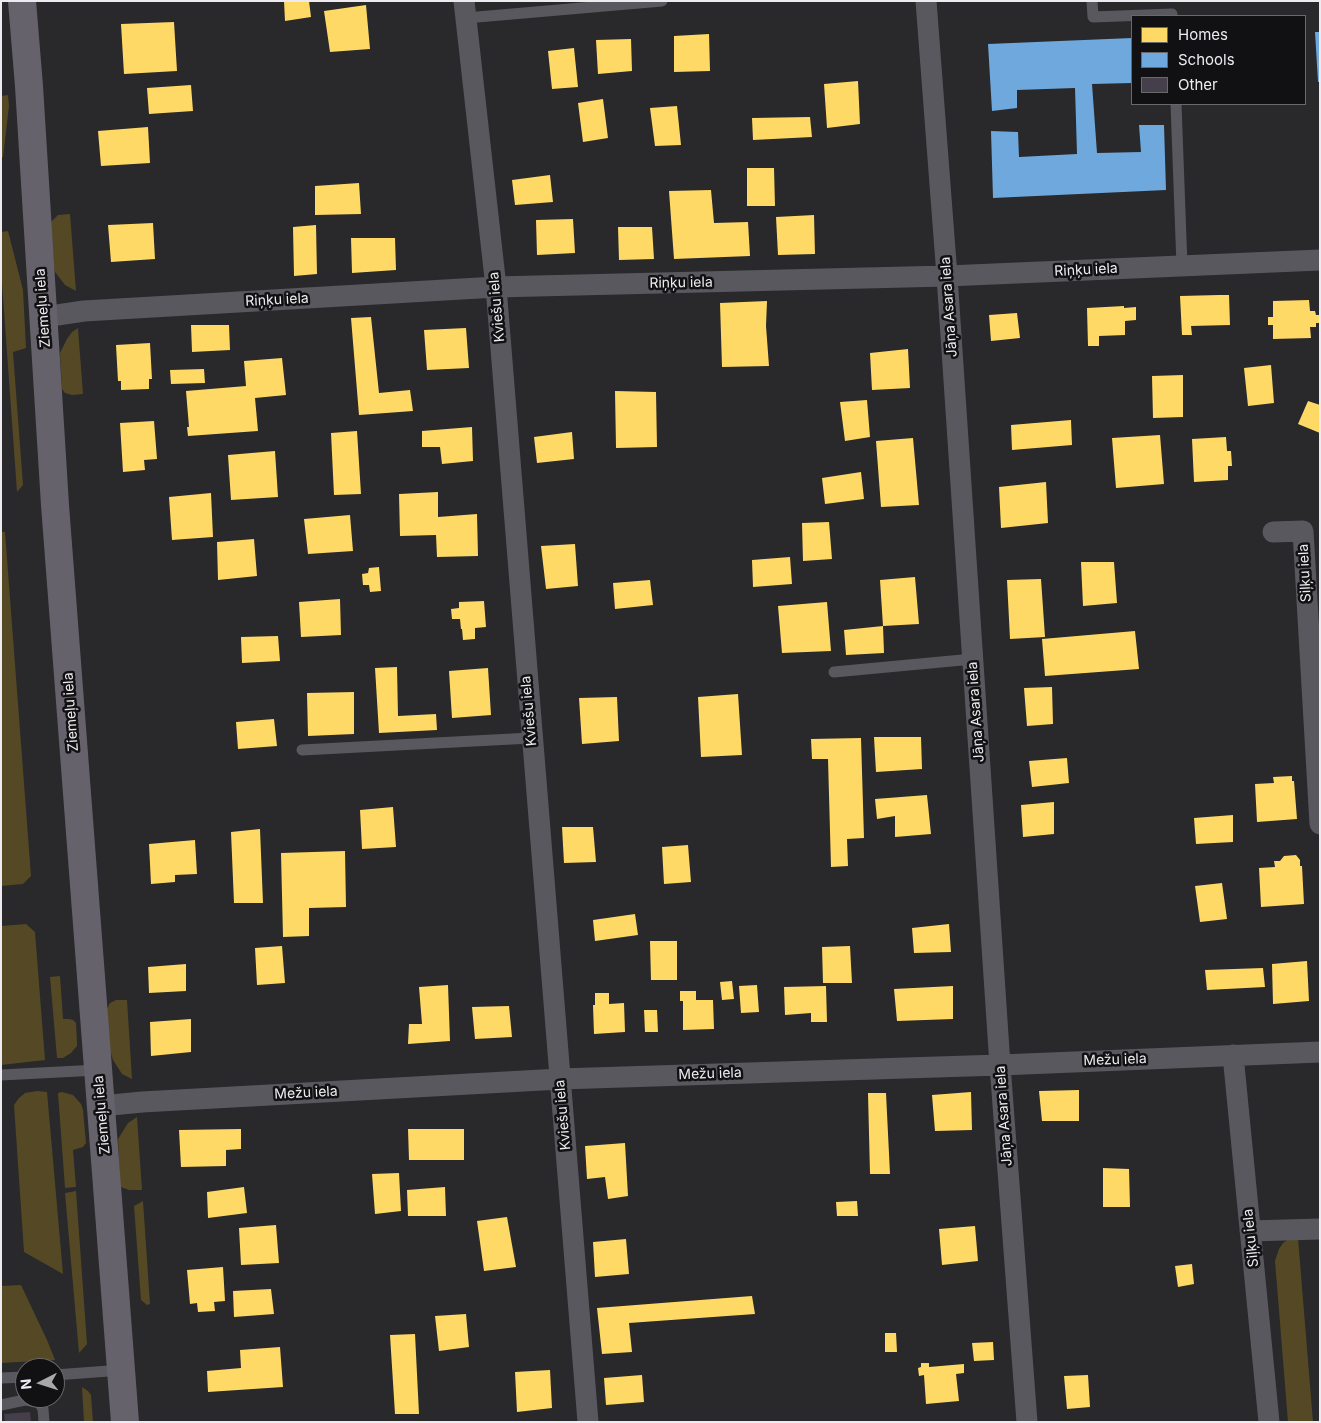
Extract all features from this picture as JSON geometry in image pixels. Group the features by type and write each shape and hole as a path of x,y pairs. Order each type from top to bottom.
{"street":[{"name":"Ziemeļu iela","path":"22,1 55,505 125,1422"},
{"name":"Jāņa Asara iela","path":"926,1 947,276 1000,1065 1027,1422"},
{"name":"Kviešu iela","path":"465,10 496,287 588,1422"},
{"name":"Riņķu iela","path":"44,317 84,311 496,287 947,276 1320,260"},
{"name":"Siļķu iela","path":"1272,532 1303,531 1320,824"},
{"name":"Mežu iela","path":"101,1106 142,1102 560,1079 1000,1065 1320,1052"},
{"name":"Siļķu iela","path":"1233,1055 1269,1422"},
{"path":"1250,1231 1320,1229"}],"lane":[{"path":"465,10 662,1"},
{"path":"1092,1 1093,17 1131,16"},
{"path":"1146,15 1172,15"},
{"path":"1176,105 1182,266"},
{"path":"834,672 973,659"},
{"path":"302,750 532,738"},
{"path":"1,1075 98,1070"},
{"path":"65,1374 122,1370"},
{"path":"1,1378 15,1377"},
{"path":"1,1405 25,1400 39,1402 43,1409 44,1422"}],"shaded area":[{"path":"8,95 9,106 3,157 1,157 1,96"},
{"path":"70,214 76,291 65,285 55,272 54,267 51,222 58,215"},
{"path":"8,231 23,290 26,348 13,352 23,485 17,492 1,269 1,232"},
{"path":"78,328 83,394 72,395 65,393 62,389 60,353 72,332"},
{"path":"1,532 5,532 31,876 23,884 1,886"},
{"path":"26,924 35,932 45,1060 1,1065 1,926"},
{"path":"60,976 63,1019 73,1020 76,1023 77,1046 63,1058 57,1058 50,977"},
{"path":"116,1000 127,1000 132,1079 122,1074 113,1060 110,1050 107,1009 110,1003"},
{"path":"47,1092 63,1274 24,1252 14,1105 25,1093"},
{"path":"62,1092 73,1095 81,1104 86,1143 83,1147 73,1150 76,1187 65,1188 58,1093"},
{"path":"137,1117 142,1190 129,1190 121,1187 120,1184 118,1139 128,1123"},
{"path":"76,1191 87,1344 79,1353 65,1193"},
{"path":"143,1201 150,1304 147,1305 141,1300 134,1206"},
{"path":"1298,1238 1313,1422 1288,1422 1275,1261 1283,1243 1289,1239"},
{"path":"21,1285 54,1358 15,1358 15,1362 1,1363 1,1286"},
{"path":"82,1387 91,1395 93,1422 84,1422"}],"building: Homes":[{"path":"284,1 309,1 311,17 285,21"},
{"path":"366,5 370,49 330,52 324,11"},
{"path":"174,22 177,71 124,74 121,24"},
{"path":"709,34 710,71 674,72 674,36"},
{"path":"631,39 632,71 598,74 596,40"},
{"path":"574,48 578,87 552,89 548,51"},
{"path":"858,81 860,124 827,128 824,84"},
{"path":"191,85 193,111 149,114 147,88"},
{"path":"603,99 608,138 583,142 578,103"},
{"path":"677,106 681,145 655,146 650,108"},
{"path":"810,117 812,137 753,140 752,118"},
{"path":"148,127 150,163 101,166 98,131"},
{"path":"747,168 774,168 775,206 747,206"},
{"path":"550,175 553,202 515,205 512,180"},
{"path":"359,183 361,214 315,215 315,186"},
{"path":"711,190 714,223 748,222 750,256 674,259 669,191"},
{"path":"814,215 815,254 778,255 776,217"},
{"path":"573,219 575,253 537,255 536,220"},
{"path":"153,223 155,259 111,262 108,225"},
{"path":"316,225 317,274 294,276 293,227"},
{"path":"618,227 652,227 654,259 619,260"},
{"path":"351,238 395,238 396,270 352,273"},
{"path":"1229,295 1230,325 1191,326 1192,335 1182,335 1180,296"},
{"path":"1309,300 1310,311 1315,311 1316,315 1320,315 1320,323 1316,323 1316,327 1310,327 1311,338 1273,339 1273,325 1268,325 1268,317 1273,317 1273,301"},
{"path":"767,301 766,326 769,366 722,367 720,303"},
{"path":"1124,306 1124,308 1136,307 1136,320 1125,321 1125,335 1099,336 1099,346 1088,346 1087,308"},
{"path":"1017,313 1020,338 991,341 989,315"},
{"path":"371,317 379,393 410,390 413,411 359,415 351,318"},
{"path":"191,325 229,325 230,350 192,352"},
{"path":"466,328 469,368 427,370 424,330"},
{"path":"150,343 152,379 149,379 149,389 121,390 121,381 118,381 116,345"},
{"path":"908,349 910,388 872,390 870,353"},
{"path":"282,358 286,395 255,398 258,431 188,436 186,391 246,386 244,361"},
{"path":"1271,365 1274,403 1248,406 1244,368"},
{"path":"204,369 205,383 171,384 170,370"},
{"path":"1183,375 1183,417 1153,418 1152,376"},
{"path":"615,391 656,392 657,447 616,448"},
{"path":"867,400 870,437 845,441 840,402"},
{"path":"1308,401 1320,405 1320,433 1298,424"},
{"path":"1071,420 1072,445 1012,450 1011,425"},
{"path":"154,421 157,459 144,460 145,470 123,472 120,423"},
{"path":"472,427 473,461 442,464 440,447 422,447 422,431"},
{"path":"357,431 361,494 334,495 331,433"},
{"path":"572,432 574,459 537,463 534,437"},
{"path":"1160,435 1164,484 1116,488 1112,438"},
{"path":"1226,437 1227,451 1231,451 1232,466 1228,466 1228,480 1194,482 1192,439"},
{"path":"913,438 919,505 881,507 876,441"},
{"path":"275,451 278,497 231,500 228,455"},
{"path":"861,472 864,499 825,504 822,478"},
{"path":"1046,482 1048,523 1001,528 999,487"},
{"path":"438,492 438,517 477,514 478,556 437,557 436,535 400,536 399,494"},
{"path":"211,493 213,537 172,540 169,497"},
{"path":"350,515 353,551 308,554 304,519"},
{"path":"829,522 832,559 803,561 802,523"},
{"path":"254,539 257,576 218,580 217,542"},
{"path":"575,544 578,586 546,589 541,546"},
{"path":"790,557 792,584 753,587 752,560"},
{"path":"1081,562 1114,562 1117,603 1083,606"},
{"path":"379,567 381,591 370,592 369,585 363,585 362,574 368,573 369,568"},
{"path":"915,577 919,624 883,626 880,580"},
{"path":"1041,579 1045,637 1010,639 1007,580"},
{"path":"650,580 653,605 615,609 613,583"},
{"path":"340,599 341,635 301,637 299,602"},
{"path":"484,601 486,627 475,628 475,639 463,640 460,619 452,619 451,609 459,608 459,602"},
{"path":"827,602 831,651 782,653 778,606"},
{"path":"883,626 884,653 846,655 844,630"},
{"path":"1135,631 1139,669 1045,676 1042,639"},
{"path":"278,636 280,661 242,663 241,637"},
{"path":"397,667 398,716 436,714 437,730 379,733 375,668"},
{"path":"488,668 491,715 452,718 449,671"},
{"path":"1052,687 1053,724 1027,726 1024,688"},
{"path":"354,692 354,734 308,736 307,693"},
{"path":"738,694 742,755 701,757 698,697"},
{"path":"617,697 619,741 582,744 579,698"},
{"path":"274,719 277,746 238,749 236,722"},
{"path":"874,737 921,737 922,769 876,772"},
{"path":"861,738 864,838 847,839 848,866 831,867 828,759 812,759 811,739"},
{"path":"1067,758 1069,783 1032,787 1029,761"},
{"path":"1292,776 1297,819 1257,822 1255,784 1274,783 1273,777"},
{"path":"927,795 931,834 895,837 895,816 877,819 875,799"},
{"path":"1054,802 1054,834 1023,837 1021,805"},
{"path":"393,807 396,847 362,849 360,810"},
{"path":"1233,815 1233,842 1196,844 1194,818"},
{"path":"562,827 593,827 596,862 564,863"},
{"path":"260,829 263,903 234,903 231,832"},
{"path":"195,840 197,874 175,875 175,882 151,884 149,844"},
{"path":"688,845 691,882 664,884 662,847"},
{"path":"345,851 346,907 309,908 309,936 283,937 281,853"},
{"path":"1296,855 1300,860 1300,866 1302,866 1304,904 1261,907 1259,868 1275,867 1274,861 1280,861 1284,856"},
{"path":"1222,883 1227,919 1200,922 1195,886"},
{"path":"635,914 638,935 595,941 593,920"},
{"path":"949,924 951,952 914,953 912,928"},
{"path":"650,941 677,941 677,980 651,980"},
{"path":"282,946 285,983 257,985 255,948"},
{"path":"850,946 852,983 823,983 822,947"},
{"path":"1307,961 1309,1001 1273,1004 1272,964"},
{"path":"186,964 186,991 149,993 148,967"},
{"path":"1263,968 1265,987 1207,990 1205,970"},
{"path":"732,981 734,999 722,1000 720,982"},
{"path":"448,985 450,1041 408,1044 409,1024 422,1024 419,987"},
{"path":"757,985 759,1012 741,1013 739,986"},
{"path":"826,986 827,1022 811,1022 811,1013 785,1015 784,987"},
{"path":"953,986 953,1019 897,1021 894,989"},
{"path":"680,991 696,991 696,1000 713,1000 714,1029 683,1030 683,1001 680,1001"},
{"path":"595,993 609,993 609,1004 624,1003 625,1032 594,1034 593,1005 595,1005"},
{"path":"509,1006 512,1037 475,1039 472,1007"},
{"path":"644,1010 657,1010 658,1032 645,1032"},
{"path":"191,1019 191,1052 151,1056 150,1022"},
{"path":"1079,1090 1079,1121 1042,1121 1039,1091"},
{"path":"971,1092 972,1130 935,1131 932,1095"},
{"path":"868,1093 886,1093 890,1174 870,1174"},
{"path":"241,1129 241,1149 226,1150 226,1166 181,1167 179,1130"},
{"path":"408,1129 464,1129 464,1160 409,1160"},
{"path":"625,1143 628,1196 608,1199 605,1177 587,1179 585,1146"},
{"path":"1103,1168 1129,1169 1130,1207 1103,1207"},
{"path":"399,1173 401,1211 375,1214 372,1174"},
{"path":"244,1187 247,1213 208,1218 207,1192"},
{"path":"445,1187 446,1216 408,1216 407,1190"},
{"path":"857,1201 858,1216 837,1216 836,1202"},
{"path":"507,1217 516,1267 484,1271 477,1221"},
{"path":"276,1225 279,1263 241,1265 239,1228"},
{"path":"975,1226 978,1261 942,1265 939,1229"},
{"path":"626,1239 629,1274 595,1277 593,1242"},
{"path":"1192,1264 1194,1284 1178,1287 1175,1266"},
{"path":"223,1267 225,1301 214,1302 215,1311 198,1312 197,1303 190,1304 187,1270"},
{"path":"271,1289 274,1314 234,1317 233,1291"},
{"path":"752,1296 755,1314 629,1323 632,1352 602,1354 597,1308"},
{"path":"466,1314 469,1347 439,1351 435,1316"},
{"path":"885,1333 896,1333 897,1352 885,1352"},
{"path":"415,1334 419,1414 395,1414 390,1335"},
{"path":"993,1342 994,1360 974,1361 972,1343"},
{"path":"280,1347 283,1387 208,1392 207,1371 241,1368 240,1350"},
{"path":"921,1363 929,1363 929,1367 964,1364 964,1373 956,1374 959,1401 926,1404 924,1375 919,1376 918,1368 921,1367"},
{"path":"550,1370 552,1408 517,1412 515,1372"},
{"path":"642,1375 644,1402 606,1405 604,1378"},
{"path":"1088,1375 1090,1407 1067,1409 1064,1376"}],"building: Schools":[{"path":"1315,32 1320,32 1320,82 1318,82"},
{"path":"1131,38 1131,83 1092,84 1097,153 1141,152 1139,125 1164,125 1166,190 993,198 991,131 1018,132 1019,157 1077,154 1075,88 1017,90 1017,108 992,111 988,44"}],"building: Other":[{"path":"30,1412 31,1422 5,1422 4,1414"}]}
